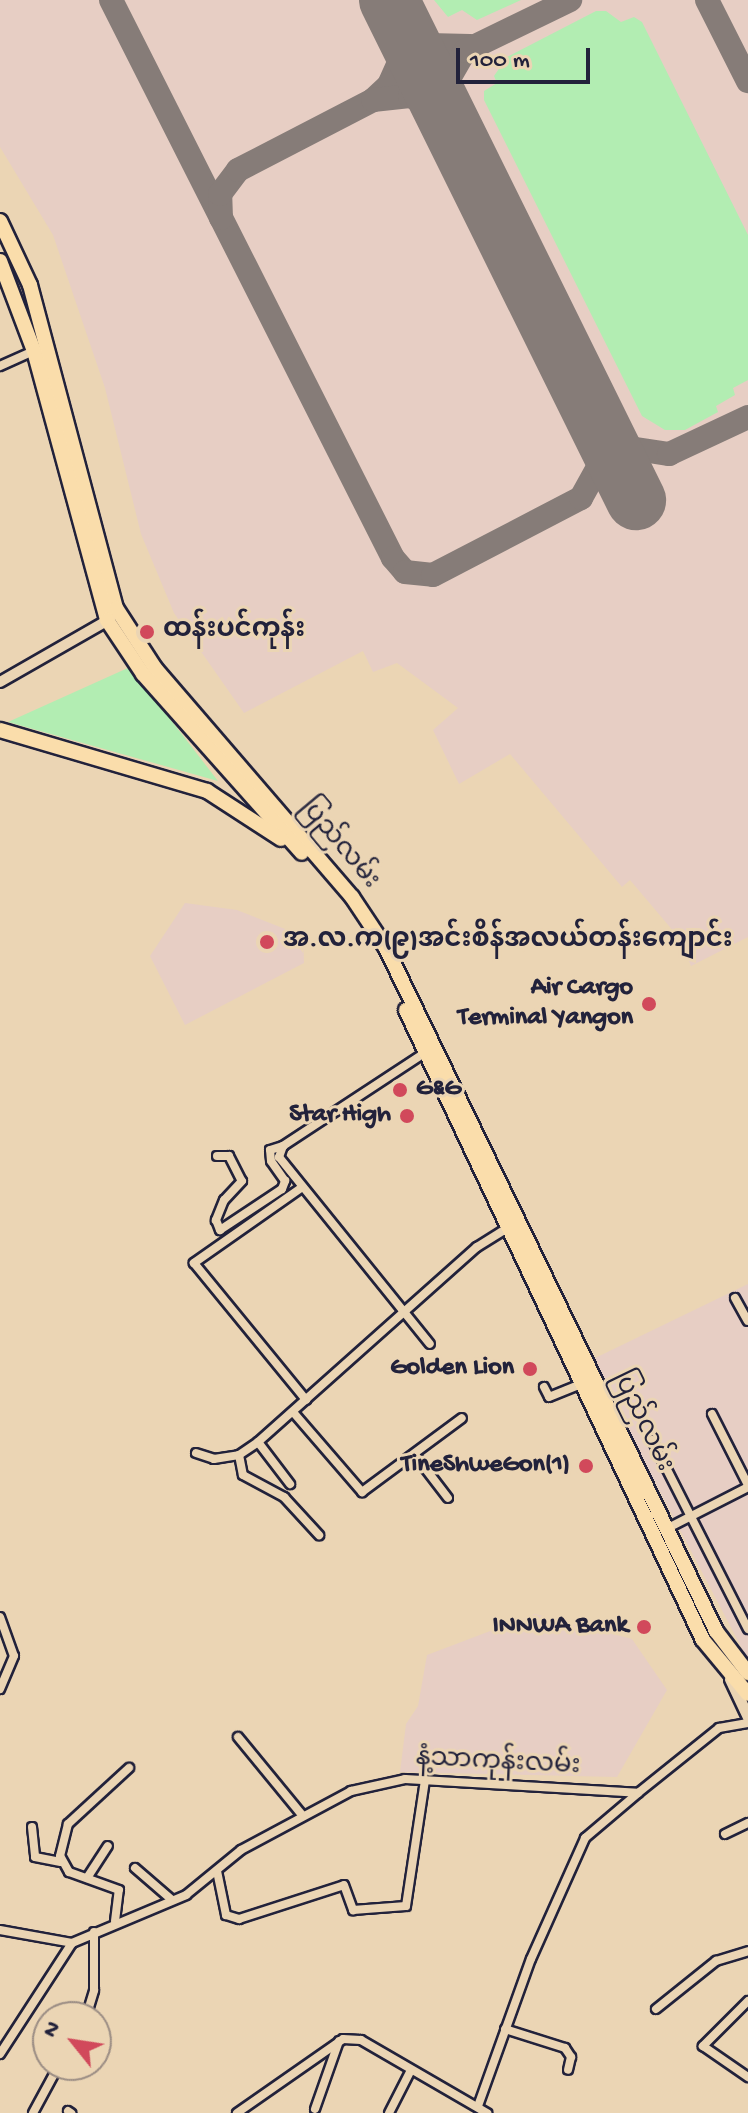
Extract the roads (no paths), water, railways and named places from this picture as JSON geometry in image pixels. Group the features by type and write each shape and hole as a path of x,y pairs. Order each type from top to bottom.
{"highway":[{"name":"ပြည်လမ်း","path":"0,221 30,285 113,617 352,897 386,948 716,1631 748,1673"},
{"name":"ပြည်လမ်း","path":"0,261 34,351 113,617 143,674 307,858 365,929 509,1227 579,1385 703,1640 748,1694"},
{"path":"0,730 207,791 307,858"}],"main road":[{"path":"726,1671 748,1720"}],"street":[{"path":"0,366 34,351"},
{"path":"0,682 113,617"},
{"path":"217,1156 229,1156 242,1181 224,1200 216,1220 220,1230 282,1189 285,1181 271,1161 270,1150 283,1146 426,1052"},
{"path":"283,1146 279,1157 301,1188 401,1314 430,1344"},
{"path":"301,1188 194,1263 306,1400"},
{"path":"196,1453 214,1459 239,1455 258,1442 477,1247 509,1227"},
{"path":"735,1298 748,1321"},
{"path":"544,1387 549,1397 579,1385"},
{"path":"293,1412 362,1492 462,1418"},
{"path":"666,1529 748,1486 712,1414"},
{"path":"652,1440 748,1629"},
{"path":"258,1442 290,1484"},
{"path":"239,1455 243,1475 284,1497 319,1535"},
{"path":"415,1455 448,1498"},
{"path":"0,1617 14,1656 0,1689"},
{"path":"478,2106 505,2029 585,1838 719,1728 748,1720"},
{"path":"238,1737 303,1816"},
{"path":"61,1862 68,1824 129,1768"},
{"path":"217,1871 226,1915 239,1919 344,1885 353,1910 406,1906 425,1780"},
{"name":"နံ့သာကုန်းလမ်း","path":"72,1943 115,1921 172,1900 217,1871 241,1850 351,1791 425,1780 638,1793"},
{"path":"725,1834 748,1823"},
{"path":"32,1827 35,1857 61,1862 69,1872 119,1890 115,1921"},
{"path":"87,1878 108,1846"},
{"path":"135,1868 172,1900"},
{"path":"0,1930 72,1943 0,2054"},
{"path":"91,2001 94,1990 94,1932"},
{"path":"656,2009 716,1961 748,1951"},
{"path":"748,2001 703,2046 748,2077"},
{"path":"505,2029 565,2048 568,2070"},
{"path":"237,2113 339,2041 361,2040 410,2072 487,2113"},
{"path":"315,2109 339,2041"},
{"path":"389,2113 410,2072"},
{"path":"33,2113 50,2081"},
{"path":"245,2106 253,2113"}],"place":[{"name":"ထန်းပင်ကုန်း","path":"147,632"},
{"name":"အ.လ.က(၉)အင်းစိန်အလယ်တန်းကျောင်း","path":"267,942"},
{"name":"Air Cargo Terminal Yangon","path":"649,1004"},
{"name":"G&G","path":"400,1090"},
{"name":"Star High","path":"407,1116"},
{"name":"Golden Lion","path":"530,1369"},
{"name":"TineShweGon(1)","path":"586,1466"},
{"name":"INNWA Bank","path":"644,1627"}]}
